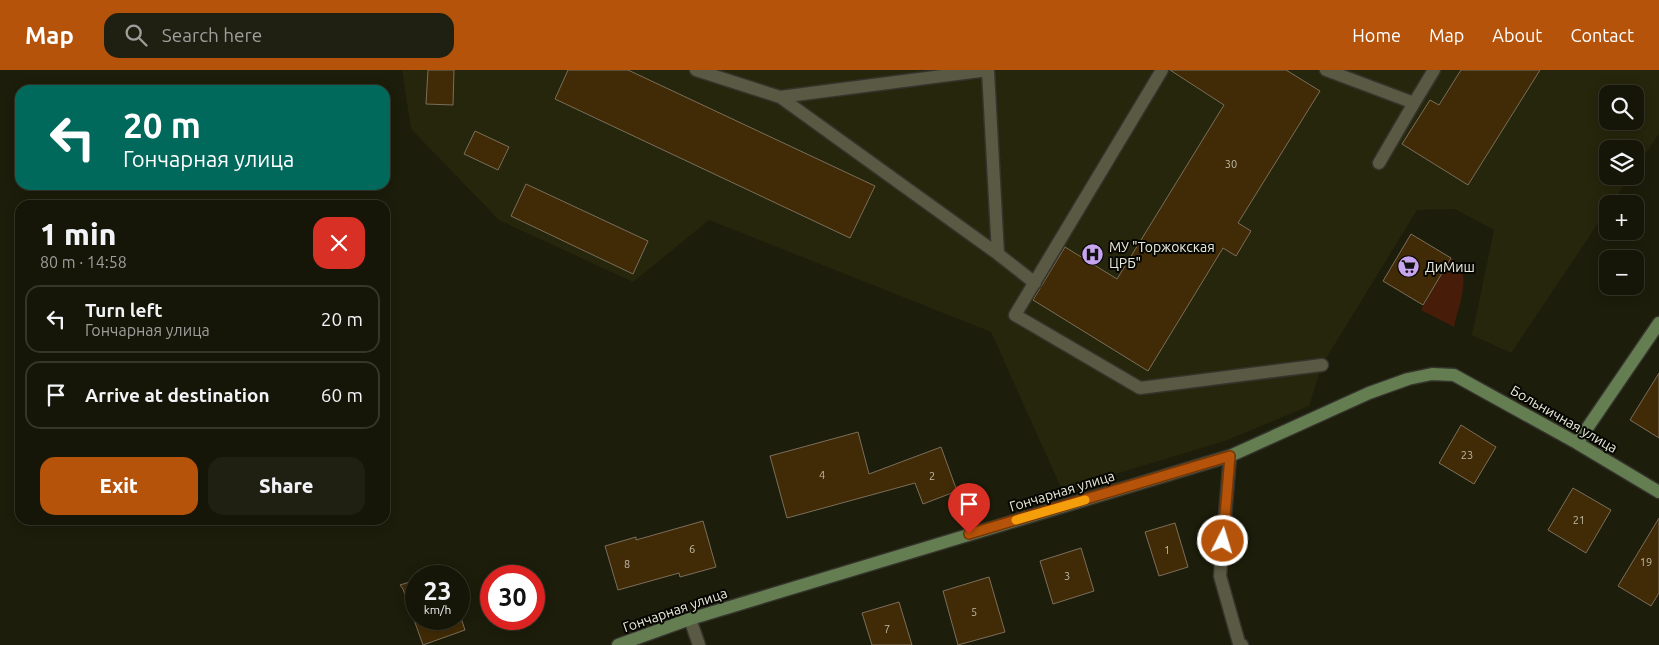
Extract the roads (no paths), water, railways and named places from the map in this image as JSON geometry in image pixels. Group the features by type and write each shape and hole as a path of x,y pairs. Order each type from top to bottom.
{"street":[{"path":"696,70 780,97 998,254 1034,283"},
{"path":"1162,70 1015,316 1140,388 1322,365"},
{"path":"1326,70 1414,103"},
{"path":"1379,163 1434,70"},
{"path":"780,97 988,71 998,254"},
{"path":"1577,443 1659,323"},
{"name":"Больничная улица","path":"1454,375 1577,443 1659,492"},
{"name":"Гончарная улица","path":"618,645 690,619 1230,456 1380,389 1424,376 1454,375"},
{"path":"1230,456 1220,576 1239,643 1242,645"},
{"path":"690,619 699,645"}],"place":[{"name":"МУ \"Торжокская ЦРБ\"","path":"1093,255"},
{"name":"ДиМиш","path":"1409,267"}]}
